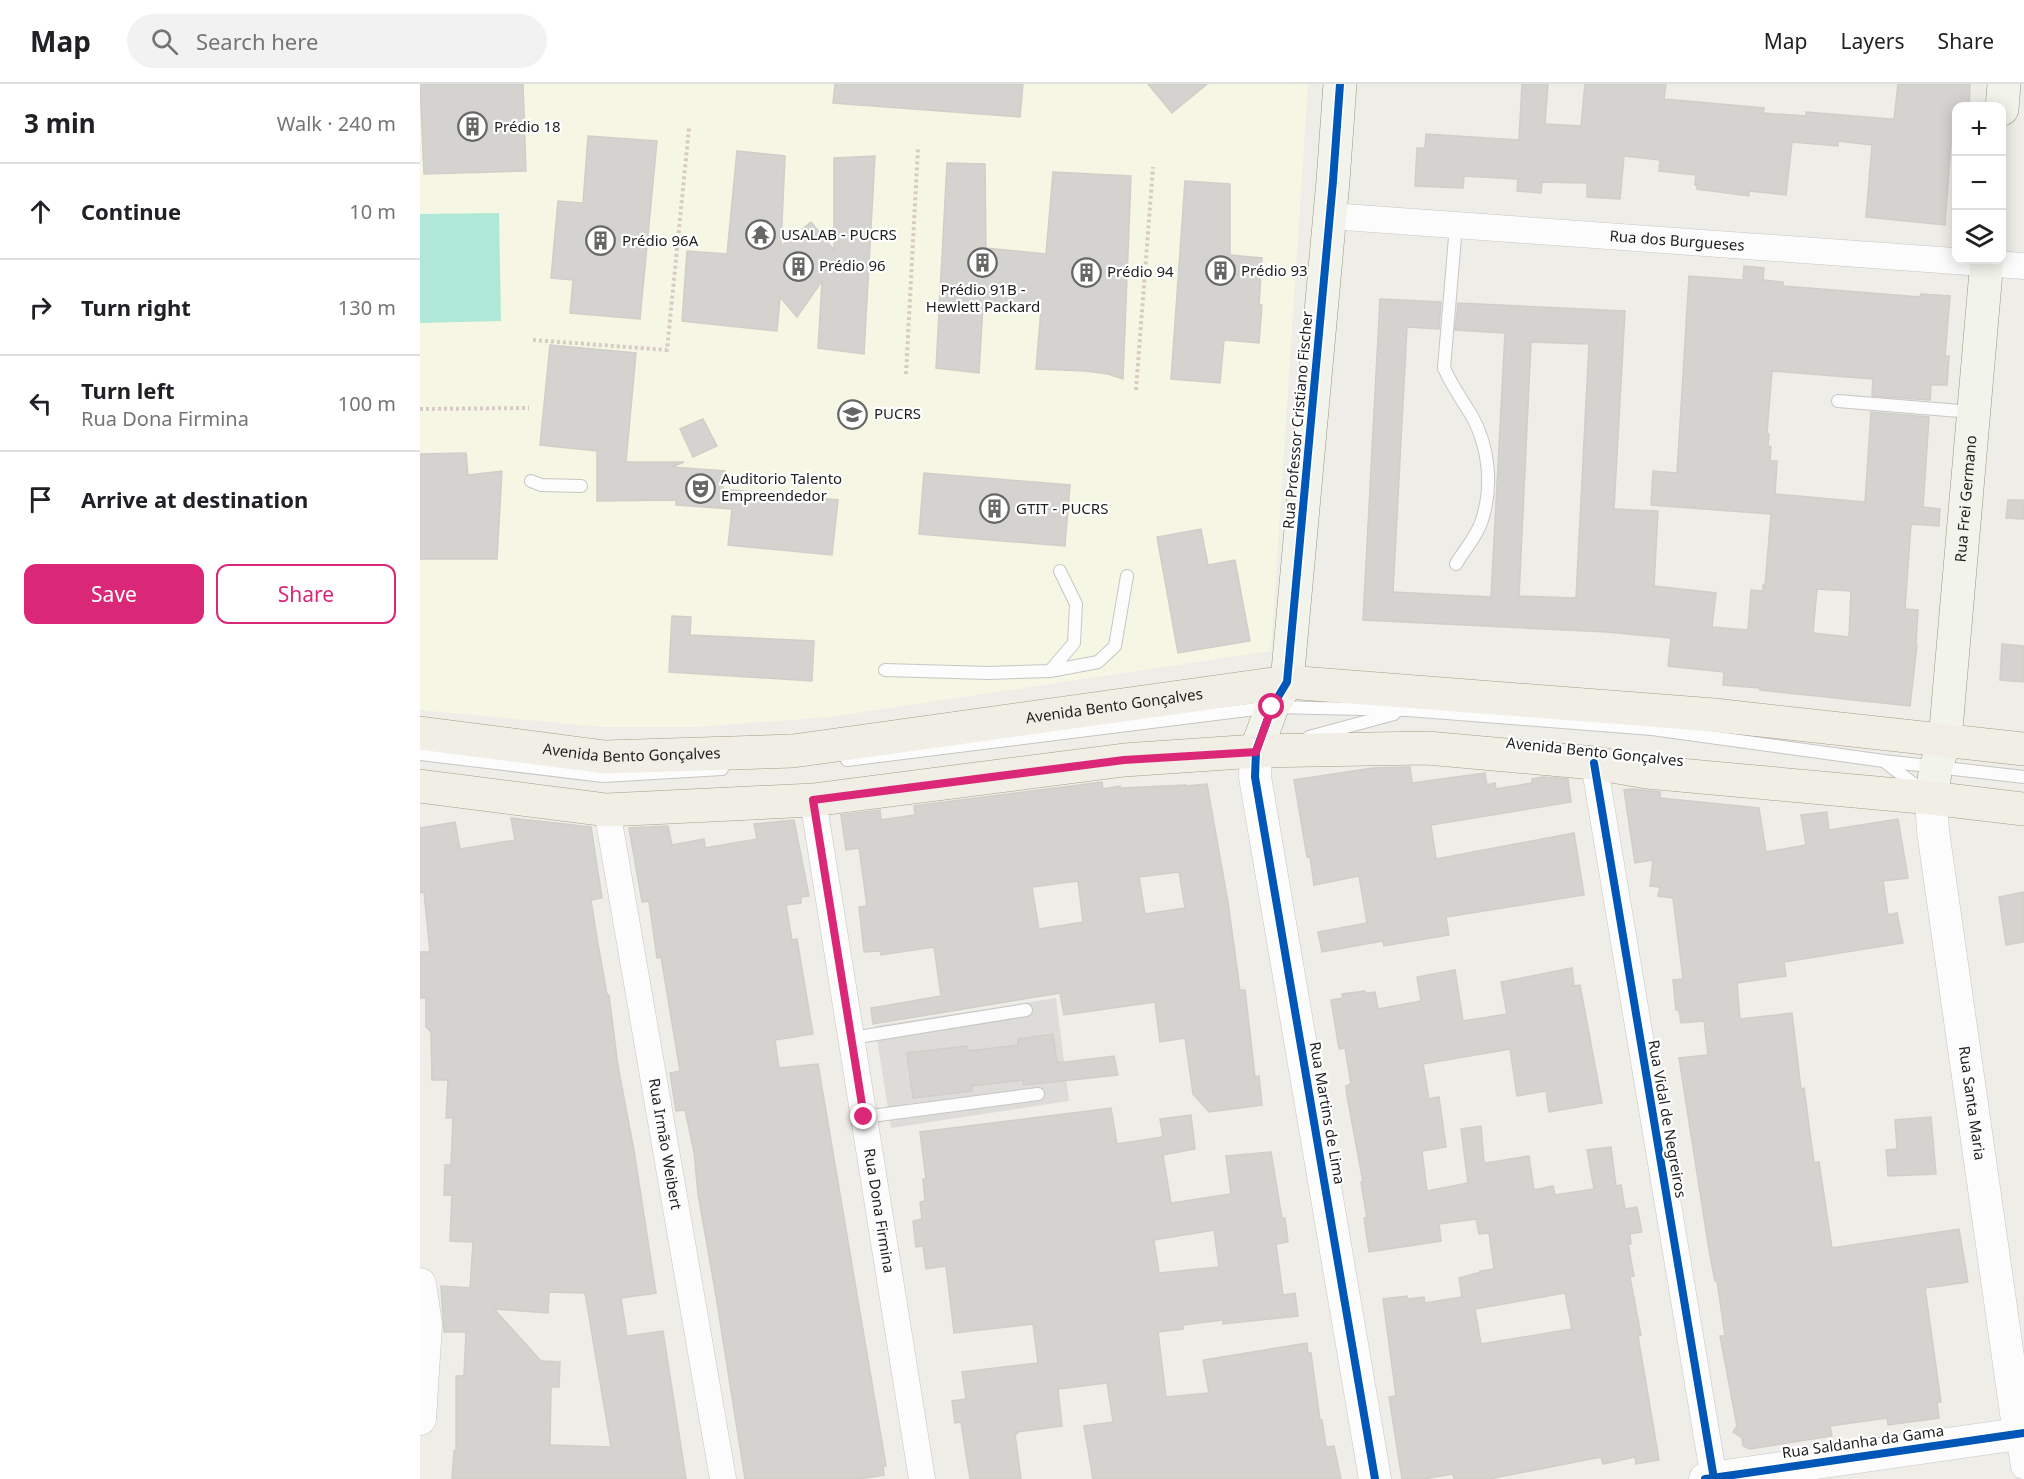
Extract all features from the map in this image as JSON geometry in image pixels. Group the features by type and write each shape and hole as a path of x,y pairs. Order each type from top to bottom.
{"main road":[{"name":"Rua Professor Cristiano Fischer","path":"1256,752 1280,694 1330,216 1340,84"},
{"path":"2002,102 2004,84"},
{"name":"Rua Frei Germano","path":"1941,753 1986,264"},
{"name":"Avenida Bento Gonçalves","path":"420,733 605,757 793,752 1280,694 1714,716 1889,735 1941,753 2024,749"},
{"name":"Avenida Bento Gonçalves","path":"420,786 607,810 813,800 1124,760 1256,752 1427,748 1594,763 1647,772 1931,798 2024,809"},
{"name":"Rua Santa Maria","path":"1931,798 1941,753"}],"street":[{"name":"Rua dos Burgueses","path":"1330,216 1952,259"},
{"name":"Rua dos Burgueses","path":"2006,264 2024,266"},
{"name":"Rua Martins de Lima","path":"1256,752 1255,777 1375,1479"},
{"name":"Rua Vidal de Negreiros","path":"1594,763 1711,1478"},
{"name":"Rua Santa Maria","path":"1931,798 1933,831 2024,1466"},
{"name":"Rua Dona Firmina","path":"813,800 922,1479"},
{"name":"Rua Irmão Weibert","path":"607,810 723,1479"},
{"path":"420,1284 426,1324 420,1419"},
{"name":"Rua Saldanha da Gama","path":"1711,1478 2021,1433"}],"lane":[{"path":"1456,225 1444,368 1454,390 1472,418 1486,454 1489,488 1482,522 1456,564"},
{"path":"1838,401 1973,412"},
{"path":"531,482 541,485 582,486"},
{"path":"1050,670 1074,643 1076,604 1060,571"},
{"path":"885,670 988,673 1050,670 1098,662 1115,646 1127,576"},
{"path":"1280,694 1408,710"},
{"path":"830,762 1280,694 1408,710 1652,729 1884,761 1941,753 2024,777"},
{"path":"1256,752 1408,710"},
{"path":"1884,761 1941,753"},
{"path":"420,754 603,776 735,769"},
{"path":"1884,761 1931,798"},
{"path":"852,1038 1026,1010"},
{"path":"864,1117 1038,1094"}],"path":[{"path":"533,340 667,350 689,128"},
{"path":"906,374 918,148"},
{"path":"1136,390 1153,167"},
{"path":"420,409 529,408"}],"shaded area":[{"name":"PUCRS","path":"420,84 1308,84 1271,651 830,717 698,727 601,727 420,710"},
{"path":"1056,998 1069,1101 891,1128 875,1026"}],"green space":[{"path":"499,213 501,321 420,323 420,214"}],"building":[{"name":"Prédio 18","path":"420,84 523,84 526,171 424,174"},
{"path":"835,84 1023,84 1020,117 833,103"},
{"path":"1148,84 1207,84 1172,113"},
{"path":"1522,84 1548,84 1545,124 1581,126 1585,84 1666,84 1664,99 1764,108 1763,113 1806,116 1806,112 1894,119 1898,84 1970,84 1969,102 1952,102 1952,142 1945,225 1866,217 1872,145 1838,141 1838,146 1792,142 1786,195 1749,191 1749,196 1697,189 1696,175 1659,171 1660,160 1624,156 1620,199 1587,197 1587,183 1542,182 1541,193 1517,191 1518,179 1464,176 1463,188 1415,186 1417,148 1425,148 1426,134 1519,140"},
{"name":"Prédio 96A","path":"588,136 657,141 640,319 570,313 573,280 551,278 558,201 583,203"},
{"name":"Prédio 96","path":"737,151 785,156 781,246 811,222 834,250 834,158 875,156 864,354 818,348 822,281 797,317 780,297 777,331 682,321 687,251 727,254"},
{"path":"947,163 985,164 986,248 1046,254 1053,172 1131,176 1123,379 1108,374 1085,371 1036,369 1041,310 983,305 979,373 936,368"},
{"name":"Prédio 93","path":"1185,181 1230,184 1230,255 1262,258 1259,343 1224,340 1220,383 1171,379"},
{"path":"1744,266 1764,268 1763,280 1783,282 1783,286 1920,297 1921,294 1950,296 1945,356 1949,356 1947,385 1931,385 1930,400 1872,396 1873,379 1772,371 1767,433 1769,434 1768,446 1771,447 1770,461 1777,461 1775,494 1865,502 1871,412 1929,417 1923,507 1940,509 1939,526 1911,524 1905,609 1918,610 1917,645 1910,706 1723,685 1724,672 1668,666 1671,638 1607,632 1363,620 1380,299 1441,302 1439,329 1407,327 1393,592 1491,597 1505,333 1455,330 1458,303 1625,311 1614,509 1658,511 1654,586 1716,593 1712,627 1748,630 1751,590 1763,591 1763,585 1765,586 1771,514 1651,505 1653,471 1677,473 1689,276 1743,280","holes":["1531,342 1589,344 1576,598 1519,596","1817,589 1851,591 1849,637 1813,633"]},
{"path":"550,345 636,353 626,462 684,462 672,467 725,471 723,489 838,500 832,555 728,545 732,509 676,505 676,500 597,501 597,451 540,445"},
{"path":"703,419 717,446 693,457 680,429"},
{"path":"466,453 468,475 502,471 497,559 420,559 420,454"},
{"name":"GTIT - PUCRS","path":"924,473 1070,485 1065,546 919,534"},
{"path":"2008,500 2024,500 2024,519 2006,518"},
{"path":"1201,529 1208,565 1235,560 1250,641 1178,653 1157,537"},
{"path":"672,616 691,617 690,635 814,641 812,681 669,672"},
{"path":"2002,644 2024,646 2024,682 2000,680"},
{"path":"1410,767 1412,783 1485,773 1487,785 1495,783 1496,789 1532,783 1532,779 1543,777 1568,779 1571,802 1431,825 1436,859 1574,833 1584,895 1446,917 1449,935 1384,946 1383,941 1322,952 1318,932 1367,923 1359,876 1314,885 1294,780 1373,768"},
{"path":"1102,782 1103,789 1120,786 1120,788 1207,784 1228,902 1240,990 1245,990 1255,1077 1259,1076 1262,1105 1209,1112 1193,1094 1185,1038 1160,1042 1155,1002 1064,1015 1060,993 873,1024 871,1008 941,996 934,947 881,955 881,951 864,952 859,907 867,906 859,848 846,850 841,815 880,810 881,820 915,815 914,806","holes":["1179,872 1185,908 1145,914 1139,877","1078,881 1083,922 1039,929 1032,887"]},
{"path":"1624,790 1660,792 1660,798 1759,808 1766,852 1806,845 1801,815 1827,812 1829,830 1898,819 1908,878 1883,881 1888,915 1897,913 1903,943 1784,962 1786,976 1737,983 1740,1019 1792,1013 1801,1089 1804,1088 1814,1163 1819,1162 1832,1248 1959,1229 1968,1282 1925,1288 1941,1402 1937,1402 1939,1418 1888,1425 1887,1418 1830,1426 1832,1436 1750,1449 1743,1446 1742,1438 1733,1432 1737,1426 1720,1336 1725,1336 1679,1058 1708,1055 1704,1021 1681,1023 1679,1010 1676,1010 1673,980 1683,979 1673,898 1658,896 1660,887 1650,886 1653,860 1635,863"},
{"path":"511,818 591,827 602,898 591,900 607,995 609,995 618,1066 656,1293 621,1298 627,1336 663,1331 686,1479 452,1479 454,1451 456,1451 456,1376 464,1376 466,1332 444,1332 441,1286 470,1288 473,1242 450,1241 452,1195 444,1195 445,1165 451,1165 453,1118 446,1118 448,1080 432,1080 431,1032 426,1027 426,998 420,998 420,952 430,952 424,892 420,893 420,828 455,822 460,849 515,840","holes":["549,1292 585,1293 611,1447 550,1445 551,1387 559,1387 560,1362 541,1361 494,1309 548,1313"]},
{"path":"794,820 809,896 801,897 801,903 786,905 792,940 797,939 813,1034 775,1040 779,1068 818,1064 886,1466 883,1466 884,1475 859,1479 745,1479 698,1194 694,1152 685,1110 676,1111 670,1073 680,1071 661,957 657,958 649,901 642,902 629,828 668,826 672,845 704,839 705,848 757,839 754,824"},
{"path":"2024,892 2024,942 2006,945 1999,897"},
{"path":"1572,968 1574,986 1580,985 1602,1103 1549,1112 1546,1091 1517,1096 1510,1049 1423,1064 1429,1099 1439,1097 1446,1147 1422,1151 1427,1191 1468,1183 1461,1129 1481,1126 1484,1162 1486,1163 1529,1156 1534,1190 1553,1186 1555,1195 1594,1189 1587,1150 1611,1147 1616,1186 1621,1185 1625,1209 1637,1207 1642,1232 1630,1234 1631,1244 1628,1244 1634,1276 1630,1277 1659,1460 1636,1464 1635,1457 1603,1464 1601,1457 1489,1479 1454,1479 1453,1474 1423,1479 1402,1479 1389,1397 1396,1396 1383,1299 1407,1296 1408,1299 1424,1297 1425,1303 1462,1297 1459,1278 1494,1269 1489,1233 1479,1234 1476,1219 1439,1224 1441,1241 1369,1252 1364,1218 1367,1218 1361,1182 1363,1182 1347,1096 1346,1086 1351,1084 1345,1048 1339,1049 1331,1000 1343,998 1342,994 1365,991 1366,993 1375,992 1378,1009 1421,1001 1417,977 1455,970 1463,1021 1507,1014 1501,982","holes":["1565,1293 1572,1329 1481,1344 1475,1309"]},
{"path":"1053,1034 1057,1063 1114,1056 1118,1075 1024,1085 1023,1080 972,1086 972,1091 913,1098 907,1053 967,1046 968,1051 1018,1045 1018,1039"},
{"path":"1111,1108 1117,1144 1163,1137 1160,1119 1191,1115 1195,1149 1163,1155 1171,1203 1231,1194 1226,1156 1271,1152 1288,1242 1276,1244 1283,1295 1295,1293 1298,1316 1223,1324 1223,1320 1183,1325 1183,1329 1158,1332 1166,1397 1209,1393 1203,1360 1307,1343 1308,1353 1311,1353 1326,1447 1334,1446 1341,1479 1093,1479 1084,1426 1113,1422 1107,1383 1058,1389 1062,1426 1015,1434 1021,1479 970,1479 961,1422 955,1423 952,1401 966,1399 962,1372 1038,1363 1033,1324 954,1333 946,1266 926,1269 923,1246 916,1247 913,1221 922,1219 920,1202 925,1201 923,1179 926,1179 920,1132","holes":["1214,1230 1219,1267 1159,1273 1154,1240"]},
{"path":"1931,1117 1936,1174 1888,1176 1886,1150 1897,1149 1895,1120"}],"cycle path":[{"path":"1340,84 1287,682 1272,707 1256,751 1255,777 1375,1479"},
{"path":"1594,763 1714,1479"},
{"path":"1705,1479 2024,1433"}],"place":[{"name":"Prédio 18","path":"473,127"},
{"name":"USALAB - PUCRS","path":"760,235"},
{"name":"Prédio 96A","path":"601,241"},
{"name":"Prédio 91B - Hewlett Packard","path":"983,263"},
{"name":"Prédio 96","path":"798,266"},
{"name":"Prédio 93","path":"1220,271"},
{"name":"Prédio 94","path":"1086,272"},
{"name":"PUCRS","path":"853,414"},
{"name":"Auditorio Talento Empreendedor","path":"700,488"},
{"name":"GTIT - PUCRS","path":"995,509"}],"route":[{"path":"864,1117 813,800 1124,760 1256,752 1272,707"}]}
